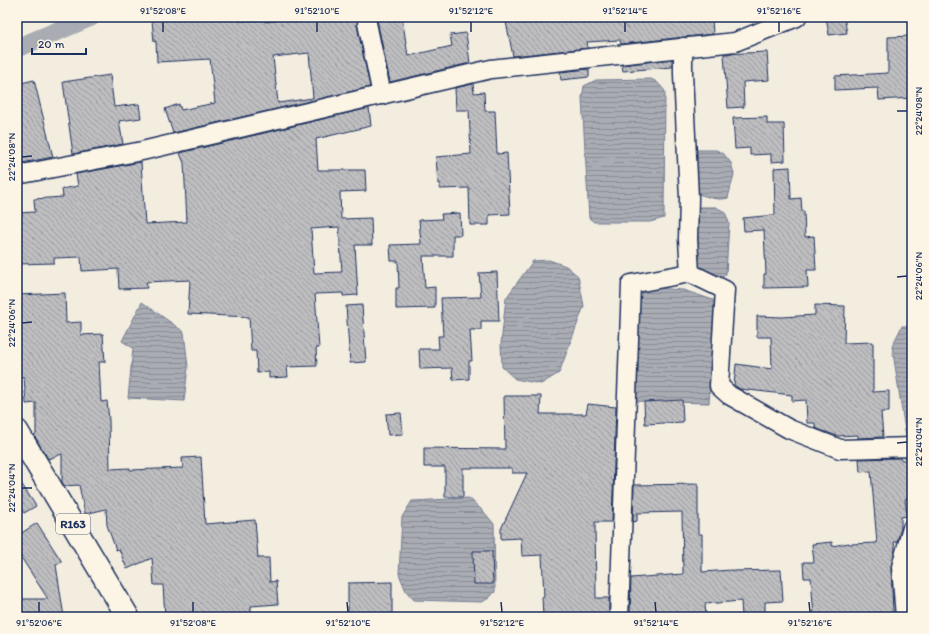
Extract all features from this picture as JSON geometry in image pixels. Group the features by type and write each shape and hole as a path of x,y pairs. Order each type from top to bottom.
{"main road":[{"name":"R163","path":"17,431 128,617"}],"street":[{"path":"17,175 142,151 491,69 735,42 797,17"},
{"path":"367,24 382,95"},
{"path":"683,47 689,198 688,239 690,273"},
{"path":"619,617 632,284 690,273 725,290 719,386 729,395 789,429 840,449 912,447"},
{"path":"905,617 901,567 912,528"}],"shaded area":[{"path":"651,79 657,82 665,91 664,218 650,222 594,222 589,218 582,98 584,86 596,80"},
{"path":"696,150 716,150 723,153 731,163 734,174 728,198 717,199 698,194 693,183 694,153"},
{"path":"698,207 716,207 725,212 729,223 726,274 719,280 701,273 698,265 698,240 695,209"},
{"path":"549,260 566,266 578,276 584,306 559,373 541,384 515,379 502,367 501,344 506,298 533,261"},
{"path":"656,288 683,290 716,301 709,403 630,401 636,295"},
{"path":"142,302 184,332 188,367 184,401 128,398 133,348 122,341"},
{"path":"902,326 912,326 912,438 906,437 892,346"},
{"path":"469,498 494,524 495,592 482,602 414,600 406,591 399,574 402,517 412,501"}],"building":[{"path":"239,17 239,21 265,20 265,22 305,17 359,17 357,25 370,87 173,133 165,109 179,104 181,110 215,103 210,59 157,62 156,41 154,42 152,20 170,18","holes":["309,53 313,98 278,103 273,57"]},
{"path":"402,17 408,56 452,46 450,35 466,33 470,63 390,82 377,20"},
{"path":"505,17 675,17 675,20 712,18 713,34 621,44 620,40 587,42 588,48 513,56"},
{"path":"826,17 844,17 847,33 829,35"},
{"path":"912,36 912,98 879,100 878,88 835,90 835,76 888,73 888,37"},
{"path":"767,52 769,80 743,82 744,107 728,108 724,54"},
{"path":"672,59 672,67 623,71 622,65"},
{"path":"589,69 589,77 561,80 560,72"},
{"path":"110,75 114,107 139,104 141,118 119,121 123,144 73,154 63,82"},
{"path":"34,80 53,157 17,164 17,84"},
{"path":"473,84 474,93 484,92 485,111 495,111 497,154 507,153 510,214 489,215 489,225 470,225 469,188 440,189 440,183 438,184 436,157 471,154 469,110 456,110 455,88"},
{"path":"369,108 371,126 316,139 318,170 365,170 366,191 340,192 341,219 371,218 372,245 355,245 358,295 343,296 343,293 315,294 319,348 316,348 317,366 287,367 288,377 269,378 269,372 257,373 256,351 251,351 249,317 188,314 190,280 146,282 147,288 119,289 118,269 82,271 81,257 54,258 54,263 17,264 17,213 35,212 34,199 63,197 62,189 78,186 76,174 141,162 145,224 187,222 184,163 180,153","holes":["339,227 342,272 314,273 311,229"]},
{"path":"767,117 767,124 784,124 785,161 771,162 771,154 750,155 750,148 735,149 733,118"},
{"path":"790,167 791,199 801,198 802,212 804,211 805,237 814,236 816,270 807,270 808,287 764,288 764,274 766,274 764,230 744,231 743,218 775,215 774,168"},
{"path":"460,213 461,235 453,235 453,256 423,256 425,288 435,287 435,308 396,309 396,288 399,288 398,261 391,261 390,245 421,244 419,220 442,219 441,214"},
{"path":"497,272 499,321 481,321 481,330 470,330 472,361 469,361 469,379 453,380 452,368 420,369 419,349 439,349 438,336 443,336 441,298 481,297 479,273"},
{"path":"65,293 66,323 81,322 81,335 103,334 105,362 99,362 101,402 107,401 110,469 130,468 130,470 183,468 182,458 201,457 205,524 255,520 258,558 269,558 270,582 276,581 278,604 251,606 251,617 165,617 163,585 154,585 152,558 127,569 119,549 116,550 107,525 106,509 85,514 79,485 64,486 62,482 62,454 48,459 34,435 36,434 36,403 26,404 24,377 20,377 17,328 17,295"},
{"path":"362,305 366,362 350,363 346,306"},
{"path":"815,305 845,306 844,343 873,342 873,392 889,391 889,412 881,412 883,437 858,438 858,435 837,436 815,428 815,423 807,423 806,400 792,401 792,395 740,389 734,385 736,364 772,369 771,337 757,337 757,316 782,317 815,315"},
{"path":"504,396 541,396 540,414 586,414 588,404 616,407 612,522 595,522 596,598 609,598 609,617 543,617 542,597 544,597 542,555 522,556 521,538 501,539 501,529 527,473 512,473 512,468 463,468 463,497 445,497 445,467 424,467 424,448 505,449"},
{"path":"682,400 683,422 645,424 644,402"},
{"path":"401,413 403,434 388,435 386,414"},
{"path":"900,458 901,460 912,460 912,498 905,499 907,516 901,517 901,528 897,542 894,542 895,550 891,568 893,612 856,614 836,617 814,617 811,578 804,578 803,562 814,562 812,544 832,542 832,546 849,543 877,543 871,471 860,472 859,459"},
{"path":"17,477 36,506 24,513 17,503"},
{"path":"698,484 698,534 702,534 702,572 732,570 781,570 783,601 765,602 765,617 742,617 741,601 705,604 706,617 630,617 631,578 683,574 682,512 637,513 637,521 633,522 634,485"},
{"path":"37,523 62,562 56,565 64,617 17,617 17,599 48,599 17,551 17,536"},
{"path":"473,551 492,551 493,584 474,584"},
{"path":"392,582 392,615 348,616 348,583"}],"waterway":[{"path":"17,48 91,17"}]}
